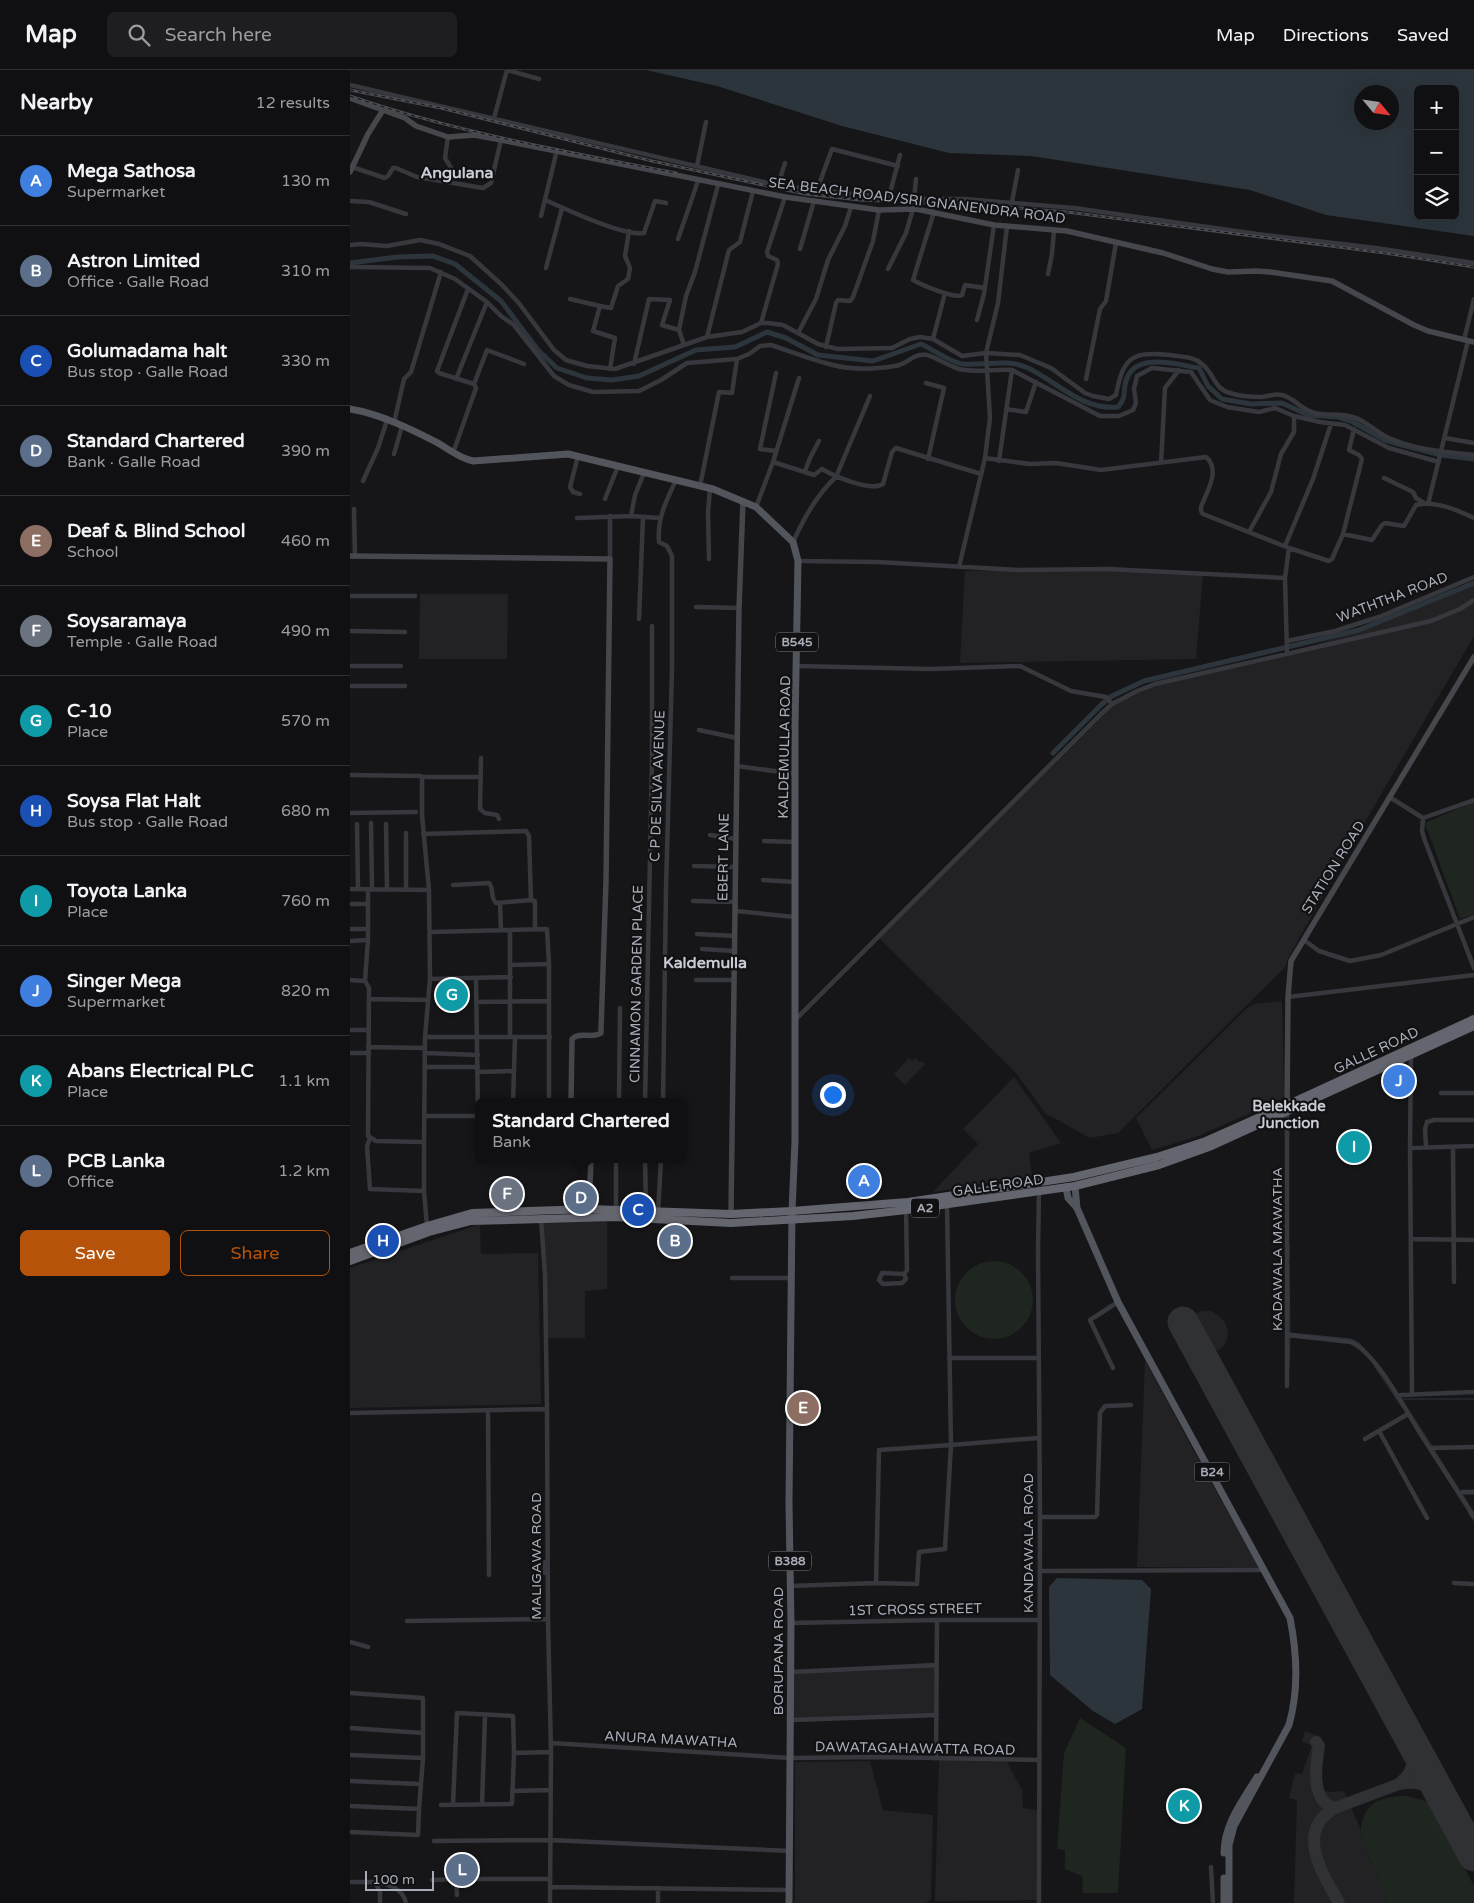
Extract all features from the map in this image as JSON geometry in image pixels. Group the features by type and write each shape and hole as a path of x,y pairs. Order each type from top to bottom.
{"highway":[{"name":"GALLE ROAD","path":"1287,1109 1474,1019"},
{"name":"GALLE ROAD","path":"350,1261 472,1213 541,1209 616,1208 731,1214 853,1216 947,1205 1066,1187 1074,1182 1187,1148 1287,1109 1474,1026"},
{"name":"GALLE ROAD","path":"350,1252 428,1229 471,1221 614,1217 731,1223 908,1202 1065,1179 1074,1182"},
{"path":"1065,1179 1066,1187"}],"main road":[{"path":"350,409 398,424 439,444 462,458 473,460 543,457 563,453 710,489 756,507 793,542"},
{"name":"KALDEMULLA ROAD","path":"792,1215 795,1141 795,842 798,561 793,542"},
{"name":"B24","path":"1074,1182 1077,1208 1118,1302 1290,1618 1294,1639 1296,1682 1292,1713 1289,1725 1234,1826 1230,1837 1228,1862 1229,1903"},
{"name":"B24","path":"1066,1187 1068,1198 1077,1208"},
{"name":"BORUPANA ROAD","path":"789,1903 791,1622 789,1503 792,1215"},
{"name":"B24","path":"1224,1903 1224,1842 1231,1820 1278,1746"}],"street":[{"path":"494,118 507,70 539,78"},
{"path":"350,85 778,185 889,198 1012,202 1074,208 1256,234 1376,248 1474,263"},
{"name":"SEA BEACH ROAD/SRI GNANENDRA ROAD","path":"350,98 405,118 416,126 448,137 474,136 501,140 785,197 879,210 932,212 994,225 1054,230 1163,253 1198,265 1228,272 1256,271 1332,281 1414,325 1428,331 1468,341"},
{"path":"383,110 351,170 385,178 392,168 396,168 417,177 466,187 483,188 491,183 501,140"},
{"path":"696,166 706,122"},
{"path":"448,137 445,158 453,171"},
{"path":"817,190 832,149 898,166"},
{"path":"541,216 557,150"},
{"path":"889,198 900,155"},
{"path":"778,185 785,162"},
{"path":"1012,202 1018,170"},
{"path":"914,199 916,179"},
{"path":"678,240 698,181"},
{"path":"684,345 679,330 686,296 695,272 718,185"},
{"path":"707,338 730,250 740,242 753,191"},
{"path":"760,323 778,264 777,260 768,256 767,252 785,197"},
{"path":"933,199 932,212 913,277 916,282 960,297 963,286 968,284 985,288"},
{"path":"350,200 369,202 406,214"},
{"path":"545,200 583,217 629,231 644,233 652,204 657,201 666,203"},
{"path":"800,249 814,201"},
{"path":"798,333 816,299 828,260 846,226 851,207"},
{"path":"546,268 562,208"},
{"path":"826,347 836,303 838,300 850,301 853,297 873,241 879,210"},
{"path":"888,269 898,251 913,210"},
{"path":"977,320 985,288 994,225"},
{"path":"959,567 985,458 990,418 986,354 998,303 1007,226"},
{"path":"1048,274 1054,230"},
{"path":"570,299 611,308 618,286 628,279 630,268 624,256 629,231"},
{"path":"350,245 387,246 420,240 439,244 470,256 518,302 545,340 566,360 587,366 616,369 707,338 742,332 760,323 783,325 826,347 838,349 892,348 910,339 920,337 933,339 962,356 986,354 1026,356 1051,368 1085,393 1109,399 1116,395 1122,372 1132,359 1139,355 1150,353 1196,359 1208,368 1217,386 1226,392 1252,397 1280,394 1313,413 1354,417 1388,438 1442,452 1474,455"},
{"path":"1086,379 1100,309 1106,301 1116,243"},
{"path":"350,267 430,268 455,279 514,324 554,376 569,385 593,392 639,391 661,380 687,363 737,359 749,354 760,346 771,345 835,366 868,368 898,366 912,356 928,355 959,369 1012,370 1100,416 1119,416 1132,410 1136,403 1134,389 1137,376 1152,368 1179,370 1191,372 1210,400 1228,407 1259,412 1275,408 1294,416 1345,425 1389,448 1439,461"},
{"path":"394,454 404,379 411,372 441,272"},
{"path":"468,289 437,371 474,384"},
{"path":"933,339 945,293"},
{"path":"634,364 649,299 670,300 662,325 679,330"},
{"path":"1426,503 1442,452 1468,341 1474,299"},
{"path":"456,379 487,302"},
{"path":"600,306 593,331 615,338 610,369"},
{"path":"453,453 476,391 474,384 487,350 524,364"},
{"path":"700,486 719,392 732,393 737,359"},
{"path":"999,461 1012,370"},
{"path":"1161,463 1165,388 1179,370"},
{"path":"776,373 760,449 776,451"},
{"path":"756,507 773,462 799,378"},
{"path":"1006,409 1026,412 1036,382"},
{"path":"926,383 944,388 928,459"},
{"path":"793,542 826,485 836,477 870,396"},
{"path":"1249,532 1271,492 1281,454 1294,432 1294,416"},
{"path":"363,482 378,448 387,420"},
{"path":"1287,654 1285,578 1287,547 1313,479 1331,424"},
{"path":"985,458 1030,464 1056,463 1100,470 1206,457 1212,462 1213,468 1212,478 1200,511 1203,514 1287,547 1329,561 1332,559 1343,534 1362,459 1359,455 1349,450 1354,429"},
{"path":"1445,438 1474,442"},
{"path":"805,471 812,453 820,441"},
{"path":"773,462 814,475 822,469 836,477 879,486 883,484 893,449 896,448 981,474"},
{"path":"578,456 570,487 573,492 580,494"},
{"path":"605,499 618,466"},
{"path":"631,516 635,495 644,473"},
{"path":"1384,478 1413,492 1415,497 1426,503 1456,510 1474,518"},
{"name":"C P DE SILVA AVENUE","path":"663,1098 672,669 672,556 667,546 659,542 658,529 660,518 676,480"},
{"path":"709,559 708,512 710,489"},
{"name":"EBERT LANE","path":"731,1214 739,608 743,501"},
{"path":"1343,534 1372,540 1382,525 1385,523 1404,526 1416,505 1426,503"},
{"path":"354,509 352,556 610,559"},
{"path":"571,1098 572,1039 578,1036 596,1036 601,1030 606,881 610,516"},
{"path":"578,518 631,516 660,518"},
{"path":"639,619 643,517"},
{"path":"798,561 878,562 1018,570 1108,569 1285,578"},
{"name":"WATHTHA ROAD","path":"1287,644 1378,617 1474,577"},
{"path":"350,596 415,596"},
{"path":"796,1020 1111,702 1155,684 1431,621 1460,609 1474,600"},
{"path":"696,607 739,608"},
{"name":"CINNAMON GARDEN PLACE","path":"645,1098 652,760 652,626"},
{"path":"350,630 405,632"},
{"name":"STATION ROAD","path":"1287,1109 1288,997 1291,961 1391,798 1474,656"},
{"path":"350,666 401,666"},
{"path":"797,666 931,669 1018,666 1071,691 1106,697 1111,702"},
{"path":"350,686 405,686"},
{"path":"698,730 737,738"},
{"path":"481,758 480,809 485,813 497,815 499,819"},
{"path":"737,766 796,774"},
{"path":"350,775 481,777"},
{"path":"422,777 423,834 429,890 430,932 430,979 425,1037 424,1142 424,1191 428,1229"},
{"path":"1391,798 1423,818"},
{"path":"1423,818 1474,800"},
{"path":"350,813 416,812"},
{"path":"1423,818 1422,831 1425,841 1474,968"},
{"path":"365,981 370,889 371,822"},
{"path":"357,824 358,889"},
{"path":"386,824 388,890"},
{"path":"423,834 526,831 529,836 531,900"},
{"path":"406,833 406,890"},
{"path":"710,835 736,839"},
{"path":"764,841 795,842"},
{"path":"694,866 735,867"},
{"path":"764,880 795,882"},
{"path":"453,886 489,883 494,901 500,903 535,901 535,929"},
{"path":"350,890 429,890"},
{"path":"693,901 735,902"},
{"path":"500,903 501,930"},
{"path":"350,904 368,904"},
{"path":"736,911 795,917"},
{"path":"1304,940 1319,951 1350,961 1381,955 1474,917"},
{"path":"350,929 368,929"},
{"path":"430,932 547,929 550,1037 549,1098"},
{"path":"510,930 513,1098"},
{"path":"697,934 735,936"},
{"path":"350,940 368,940"},
{"path":"702,949 735,951"},
{"path":"1468,952 1474,950"},
{"path":"511,965 549,964"},
{"path":"1288,997 1474,975"},
{"path":"430,979 511,977"},
{"path":"476,978 478,1098"},
{"path":"350,980 365,981 369,984 367,1133 370,1138 376,1141 424,1142"},
{"path":"696,980 734,980"},
{"path":"369,1000 428,1000"},
{"path":"476,1002 549,1001"},
{"path":"619,1098 620,1008"},
{"path":"350,1030 368,1030"},
{"path":"425,1037 550,1037"},
{"path":"350,1053 369,1050 425,1050 478,1055"},
{"path":"1411,1054 1412,1394"},
{"path":"425,1067 514,1072"},
{"path":"1441,1093 1474,1093"},
{"name":"KADAWALA MAWATHA","path":"1287,1109 1287,1386"},
{"path":"425,1116 475,1116"},
{"path":"1426,1147 1425,1129 1427,1122 1434,1120 1474,1120"},
{"path":"370,1138 367,1146 370,1189 424,1191"},
{"path":"1410,1148 1474,1146"},
{"path":"1453,1147 1454,1282"},
{"path":"589,1209 591,1163"},
{"path":"616,1163 616,1208"},
{"path":"645,1163 646,1210"},
{"path":"658,1219 661,1163"},
{"name":"KANDAWALA ROAD","path":"1039,1183 1039,1903"},
{"path":"790,1586 876,1583 917,1584 919,1552 945,1549 951,1445 947,1205"},
{"name":"MALIGAWA ROAD","path":"541,1209 545,1283 547,1408 548,1619 551,1743 550,1903"},
{"path":"904,1274 882,1273 879,1280 883,1284 902,1283 906,1280 904,1274 907,1270 906,1210"},
{"path":"1411,1239 1474,1240"},
{"path":"732,1278 792,1278"},
{"path":"1113,1368 1090,1320 1118,1302"},
{"path":"1288,1335 1351,1342 1359,1346 1371,1358 1474,1517"},
{"path":"949,1358 1038,1358"},
{"path":"1401,1395 1474,1392"},
{"path":"1040,1517 1097,1515 1100,1413 1105,1406 1131,1405"},
{"path":"350,1413 547,1408 545,1573"},
{"path":"488,1410 488,1575"},
{"path":"1365,1439 1408,1414"},
{"path":"1379,1431 1427,1518"},
{"path":"876,1583 879,1450 1038,1438"},
{"path":"1430,1448 1474,1447"},
{"path":"1463,1492 1474,1492"},
{"path":"1040,1571 1265,1570"},
{"path":"1454,1583 1474,1584"},
{"path":"407,1621 548,1619"},
{"path":"936,1759 937,1620"},
{"name":"1ST CROSS STREET","path":"791,1622 1040,1620"},
{"path":"350,1642 368,1647"},
{"path":"790,1672 937,1665"},
{"path":"350,1694 423,1698 423,1758 418,1835 350,1832"},
{"path":"440,1805 512,1804 513,1716 457,1713 453,1804"},
{"path":"790,1720 937,1715"},
{"path":"482,1804 485,1716"},
{"path":"350,1728 423,1733"},
{"name":"ANURA MAWATHA","path":"551,1743 790,1758"},
{"path":"514,1753 551,1752"},
{"path":"350,1755 423,1758"},
{"name":"DAWATAGAHAWATTA ROAD","path":"790,1758 878,1757 1040,1760"},
{"path":"350,1781 420,1784"},
{"path":"512,1791 551,1790"},
{"path":"350,1806 419,1809"},
{"path":"434,1841 549,1840 790,1851"},
{"path":"1211,1867 1213,1903"},
{"path":"456,1879 457,1895"},
{"path":"432,1880 550,1879"},
{"path":"350,1882 388,1884 405,1896 406,1903"},
{"path":"375,1882 380,1892 380,1903"},
{"path":"550,1887 789,1890"},
{"path":"658,1888 658,1903"}],"shaded area":[{"path":"646,70 1474,70 1474,236 1326,215 1250,190 1031,156 949,153 842,126 717,86"},
{"path":"1095,569 1203,574 1196,659 960,663 965,571"},
{"path":"1474,586 1474,636 1359,832 1288,958 1285,967 1118,1133 1090,1138 1045,1113 1016,1073 878,937 1112,704 1149,685 1297,650 1357,632 1457,591"},
{"path":"420,594 508,594 507,659 419,659"},
{"path":"1474,802 1474,914 1460,919 1425,823"},
{"path":"1282,1001 1284,1095 1282,1099 1196,1137 1152,1150 1136,1118 1246,1009 1254,1004"},
{"path":"909,1058 912,1061 915,1058 925,1064 905,1085 894,1074"},
{"path":"1014,1077 1061,1143 1029,1153 1032,1176 933,1192 978,1144 963,1129"},
{"path":"607,1221 607,1289 585,1291 585,1338 544,1338 543,1222"},
{"path":"480,1224 481,1254 538,1253 541,1404 350,1408 350,1268"},
{"path":"994,1261 1009,1264 1026,1278 1030,1285 1033,1300 1030,1315 1016,1332 1009,1336 994,1339 979,1336 962,1322 958,1315 955,1300 958,1285 972,1268 979,1264"},
{"path":"1211,1311 1218,1315 1225,1322 1228,1330 1224,1346 1214,1353 1192,1314"},
{"path":"1145,1360 1203,1468 1259,1568 1137,1567"},
{"path":"798,1396 808,1396 808,1420 798,1420"},
{"path":"1057,1578 1142,1580 1151,1589 1142,1709 1115,1724 1093,1711 1050,1675 1049,1587"},
{"path":"937,1665 937,1715 791,1720 791,1672"},
{"path":"1080,1718 1126,1748 1118,1893 1083,1893 1082,1876 1065,1869 1065,1850 1057,1849 1064,1753"},
{"path":"1305,1731 1321,1737 1325,1744 1317,1789 1329,1792 1344,1791 1360,1828 1368,1856 1389,1903 1294,1903 1297,1800 1289,1798 1295,1773 1302,1774 1312,1745 1302,1742"},
{"path":"939,1759 1006,1760 1022,1790 1023,1808 1037,1810 1037,1900 935,1901"},
{"path":"870,1761 883,1810 933,1815 931,1899 926,1903 795,1903 795,1762"},
{"path":"1406,1796 1430,1803 1474,1886 1474,1903 1389,1903 1367,1853 1361,1827 1363,1818 1371,1806 1390,1797"}],"waterway":[{"path":"350,263 397,257 433,256 455,264 501,301 538,350 557,368 587,378 612,380 639,376 696,350 735,347 767,332 786,338 818,355 873,361 921,344 958,363 1012,363 1028,368 1081,400 1105,407 1118,407 1123,399 1127,378 1132,370 1140,365 1149,363 1170,363 1199,368 1208,386 1222,399 1251,404 1282,403 1308,415 1338,417 1351,421 1385,440 1398,444 1441,455 1474,459"},
{"path":"1053,753 1112,696 1144,681 1359,630 1474,583"},
{"path":"1289,1244 1289,1259"},
{"path":"1289,1264 1290,1333"},
{"path":"1290,1333 1351,1339 1360,1344 1375,1361"},
{"path":"1290,1337 1309,1339"},
{"path":"1289,1368 1290,1337"},
{"path":"1375,1367 1402,1407"},
{"path":"1402,1399 1474,1399"},
{"path":"1411,1414 1432,1446"},
{"path":"1434,1450 1474,1513"},
{"path":"1463,1494 1474,1494"},
{"path":"1468,1512 1474,1521"}],"taxiway":[{"path":"1339,1903 1320,1866 1316,1853 1314,1841 1316,1828 1323,1817 1335,1808 1399,1784 1408,1775 1415,1760 1410,1739"},
{"path":"1316,1742 1319,1746 1316,1772 1318,1791 1327,1804 1335,1808"},
{"path":"1399,1784 1419,1783 1429,1787 1444,1800"}],"runway":[{"path":"1183,1322 1474,1856"}],"railway":[{"path":"350,90 441,108 652,161 805,194 860,200 981,205 1067,212 1385,253 1474,267"},
{"path":"350,96 471,131 676,173"}],"place":[{"name":"C-10","path":"452,995"},
{"name":"Singer Mega","path":"1399,1081"},
{"name":"Toyota Lanka","path":"1354,1147"},
{"name":"Mega Sathosa","path":"864,1181"},
{"name":"Soysaramaya","path":"507,1194"},
{"name":"Standard Chartered","path":"581,1198"},
{"name":"Golumadama halt","path":"638,1210"},
{"name":"Soysa Flat Halt","path":"383,1241"},
{"name":"Astron Limited","path":"675,1241"},
{"name":"Deaf & Blind School","path":"803,1408"},
{"name":"Abans Electrical PLC","path":"1184,1806"},
{"name":"PCB Lanka","path":"462,1870"}],"district":[{"name":"Angulana","path":"457,172"},
{"name":"Kaldemulla","path":"705,962"},
{"name":"Belekkade Junction","path":"1289,1114"}]}
